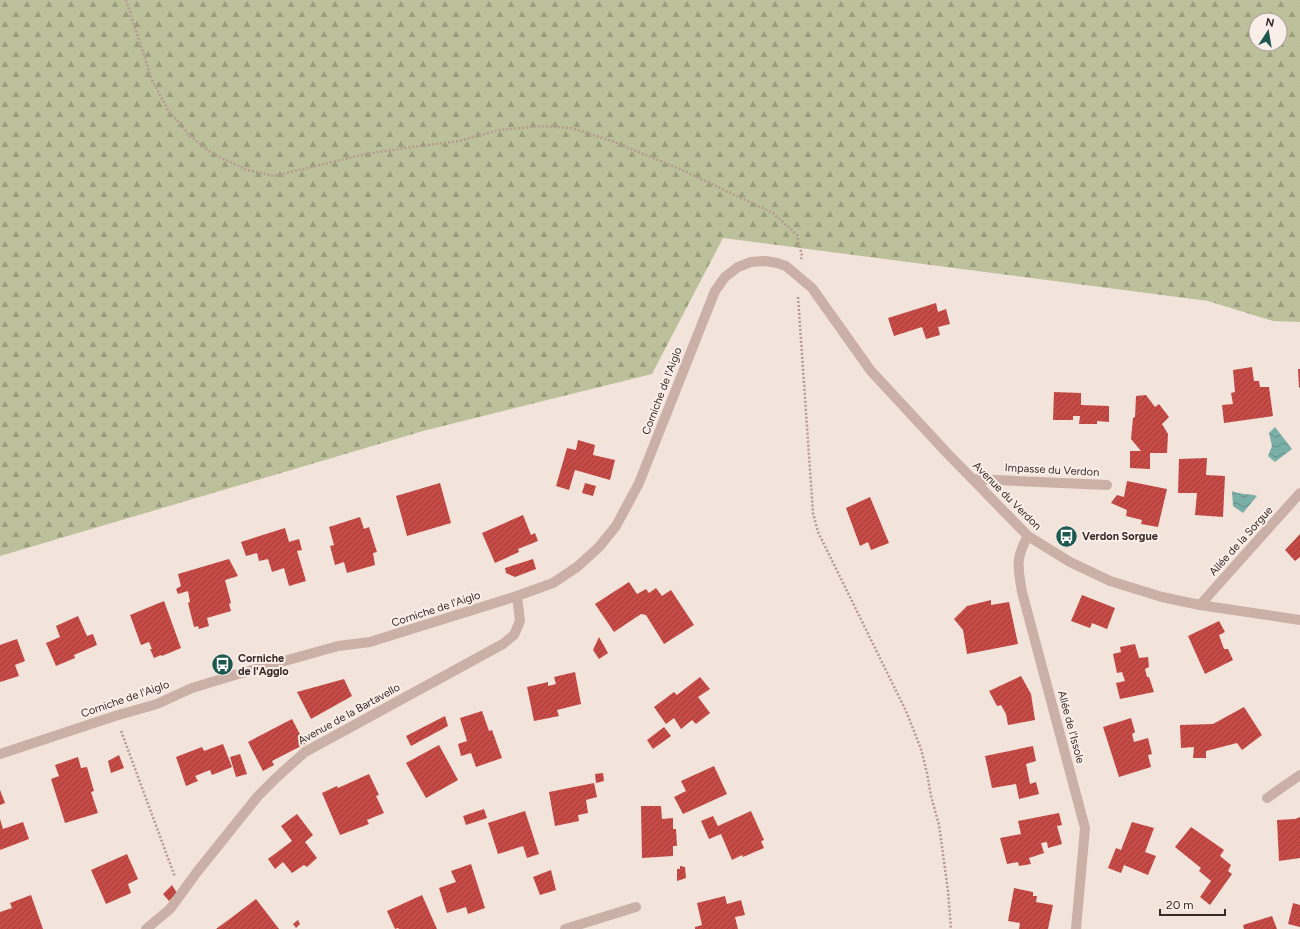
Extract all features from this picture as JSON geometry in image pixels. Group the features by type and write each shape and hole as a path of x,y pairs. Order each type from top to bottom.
{"street":[{"name":"Avenue du Verdon","path":"715,291 725,277 738,267 751,262 765,261 786,266 812,288 871,371 947,453 1028,536 1070,562 1110,581 1162,597 1200,605 1300,620"},
{"name":"Corniche de l'Aiglo","path":"0,754 115,716 157,704 192,688 338,646 370,642 517,596 553,583 577,567 599,547 616,526 639,483 715,291"},
{"name":"Impasse du Verdon","path":"973,479 1107,485"},
{"name":"Allée de la Sorgue","path":"1200,605 1300,493"},
{"name":"Allée de l'Issole","path":"1028,536 1022,547 1018,565 1022,592 1085,828 1076,929"},
{"name":"Avenue de la Bartavello","path":"146,929 170,909 258,796 305,752 503,644 514,635 520,621 517,596"},
{"path":"1268,798 1300,775"},
{"path":"565,929 636,907"}],"path":[{"path":"126,0 152,80 168,110 190,136 214,154 247,170 274,176 366,154 459,141 499,130 542,126 571,128 612,141 682,170 773,213 797,235 802,256 796,274 813,514 818,532 906,711 921,750 939,825 948,891 951,929"},
{"path":"115,716 181,894"}],"green space":[{"path":"0,0 1300,0 1300,322 1273,321 1208,301 723,238 652,374 423,431 0,556"}],"water":[{"path":"1275,427 1292,449 1275,462 1268,456 1272,446 1269,433"},
{"path":"1232,491 1257,496 1243,513 1233,506"}],"building":[{"path":"936,303 938,312 946,309 950,324 938,327 940,335 926,339 922,327 894,336 888,318"},
{"path":"1252,367 1254,381 1259,381 1260,387 1269,387 1273,416 1224,423 1222,405 1233,404 1231,393 1235,392 1233,370"},
{"path":"1298,369 1300,369 1299,388"},
{"path":"1054,392 1081,393 1081,405 1109,406 1109,422 1097,421 1097,424 1079,424 1080,416 1073,416 1073,420 1053,420"},
{"path":"1146,395 1155,407 1159,404 1169,417 1162,424 1168,434 1167,453 1150,453 1150,469 1130,468 1130,451 1141,451 1131,439 1133,418 1135,417 1136,396"},
{"path":"578,440 595,445 593,455 615,460 610,480 575,470 569,490 556,486 567,448 576,450"},
{"path":"1207,458 1206,475 1225,476 1223,517 1195,515 1197,493 1178,493 1179,459"},
{"path":"1127,481 1167,489 1158,527 1141,524 1142,520 1126,516 1127,510 1111,503 1117,495 1124,497"},
{"path":"440,483 451,523 407,536 396,496"},
{"path":"585,483 596,486 593,496 582,493"},
{"path":"870,497 889,543 871,550 868,542 860,546 846,508"},
{"path":"523,515 531,535 535,533 538,541 518,549 519,552 495,563 482,533"},
{"path":"360,517 364,529 369,527 377,552 373,553 375,565 347,573 344,562 335,565 330,546 334,545 329,527"},
{"path":"285,528 289,542 299,539 302,550 297,551 306,581 289,586 284,568 272,572 268,559 259,561 257,553 246,556 241,542"},
{"path":"1300,534 1300,557 1295,561 1285,550"},
{"path":"229,559 238,576 225,580 231,603 229,604 231,611 207,618 209,626 199,629 198,626 194,627 188,603 190,602 188,591 178,594 176,589 181,586 178,574"},
{"path":"533,559 536,569 515,577 506,573 505,568"},
{"path":"629,582 637,594 646,589 649,593 656,588 662,596 671,590 694,625 664,644 646,615 641,614 614,632 595,604"},
{"path":"1082,595 1115,608 1107,629 1092,623 1090,628 1071,621"},
{"path":"991,600 991,605 1009,602 1018,644 967,654 963,630 954,619 967,606"},
{"path":"164,601 181,648 154,658 149,642 141,645 130,615"},
{"path":"78,616 87,636 93,634 97,645 74,655 75,658 56,666 46,643 60,637 56,626"},
{"path":"1219,621 1225,632 1219,635 1224,649 1228,649 1233,660 1205,674 1188,636"},
{"path":"599,637 608,653 599,659 593,650"},
{"path":"17,639 25,661 15,665 19,676 0,682 0,645"},
{"path":"1135,644 1139,658 1148,657 1149,667 1145,669 1154,692 1120,699 1116,683 1125,681 1122,672 1117,673 1113,654 1121,652 1120,647"},
{"path":"575,672 581,704 557,710 559,716 534,721 527,687 548,682 548,686 556,684 554,677"},
{"path":"1021,676 1031,694 1035,720 1008,725 1006,714 1001,705 997,706 989,691"},
{"path":"700,677 710,689 698,697 710,713 696,724 692,720 681,729 674,718 666,724 654,707 674,692 677,695"},
{"path":"344,679 352,696 311,719 297,692"},
{"path":"1244,707 1262,735 1242,750 1237,743 1206,751 1206,758 1193,758 1194,747 1181,748 1180,725 1213,724"},
{"path":"482,711 489,731 492,730 502,758 476,767 471,753 461,756 458,744 467,741 460,718"},
{"path":"445,716 448,726 411,746 406,736"},
{"path":"1131,718 1135,732 1132,734 1134,742 1148,738 1152,754 1148,755 1151,767 1119,777 1103,727"},
{"path":"292,719 305,744 272,761 274,765 263,771 248,742"},
{"path":"664,727 671,736 653,749 647,740"},
{"path":"223,744 232,767 212,775 210,770 195,776 198,781 186,786 176,757 202,747 204,751"},
{"path":"439,745 458,780 426,798 406,763"},
{"path":"1033,746 1036,761 1026,764 1030,784 1036,782 1039,794 1019,799 1016,784 992,788 985,756"},
{"path":"240,754 247,774 236,777 230,757"},
{"path":"119,755 124,768 111,773 108,761"},
{"path":"78,757 81,768 87,767 94,791 91,792 98,813 65,823 51,779 59,776 55,765"},
{"path":"714,766 727,794 683,814 674,797 686,791 681,781"},
{"path":"603,773 604,781 596,783 595,774"},
{"path":"369,774 379,795 376,796 384,813 367,820 369,824 340,835 322,793 337,786 338,788"},
{"path":"594,783 597,797 586,800 588,813 578,815 579,821 555,826 549,792"},
{"path":"0,790 5,803 0,805"},
{"path":"641,806 661,806 662,819 673,818 673,829 676,829 677,846 673,846 673,856 642,858"},
{"path":"484,809 487,818 466,825 463,816"},
{"path":"525,811 539,854 527,858 523,846 498,854 488,823"},
{"path":"751,811 764,840 761,841 764,848 732,860 721,834 709,839 701,821 713,816 718,826"},
{"path":"1059,813 1062,825 1057,826 1062,844 1048,848 1047,842 1041,843 1044,853 1029,858 1031,864 1019,866 1018,862 1007,864 1000,838 1021,834 1018,821"},
{"path":"297,814 313,835 305,842 317,858 307,867 304,865 292,873 283,862 275,869 268,859 292,841 281,826"},
{"path":"1300,817 1300,858 1279,861 1277,820 1295,819"},
{"path":"0,819 3,829 23,822 29,839 0,850"},
{"path":"1132,822 1154,828 1145,852 1156,856 1148,875 1124,865 1121,873 1108,868 1116,848 1121,850"},
{"path":"1191,827 1224,850 1220,856 1231,865 1228,871 1232,874 1210,905 1200,897 1211,881 1199,871 1201,868 1175,847"},
{"path":"127,854 138,879 128,884 131,893 106,904 91,870"},
{"path":"471,864 485,908 468,914 466,907 447,913 439,888 456,882 451,871"},
{"path":"680,866 685,867 686,878 677,881 677,869 680,869"},
{"path":"551,870 556,890 540,895 533,877"},
{"path":"172,885 177,893 169,901 163,894"},
{"path":"1014,888 1033,892 1033,896 1037,896 1036,902 1053,905 1048,929 1019,929 1020,923 1008,921"},
{"path":"31,895 43,929 0,929 0,912 12,908 10,903"},
{"path":"422,895 437,929 395,929 387,911"},
{"path":"725,896 727,904 741,900 745,915 735,917 738,929 695,929 695,927 702,925 697,903"},
{"path":"256,899 279,929 216,929 235,915"},
{"path":"1293,903 1300,905 1300,927 1288,924"},
{"path":"1272,916 1277,929 1244,929 1243,925"},
{"path":"298,920 300,924 296,928 293,924"}],"place":[{"name":"Verdon Sorgue","path":"1067,536"},
{"name":"Corniche de l'Agglo","path":"222,664"}]}
